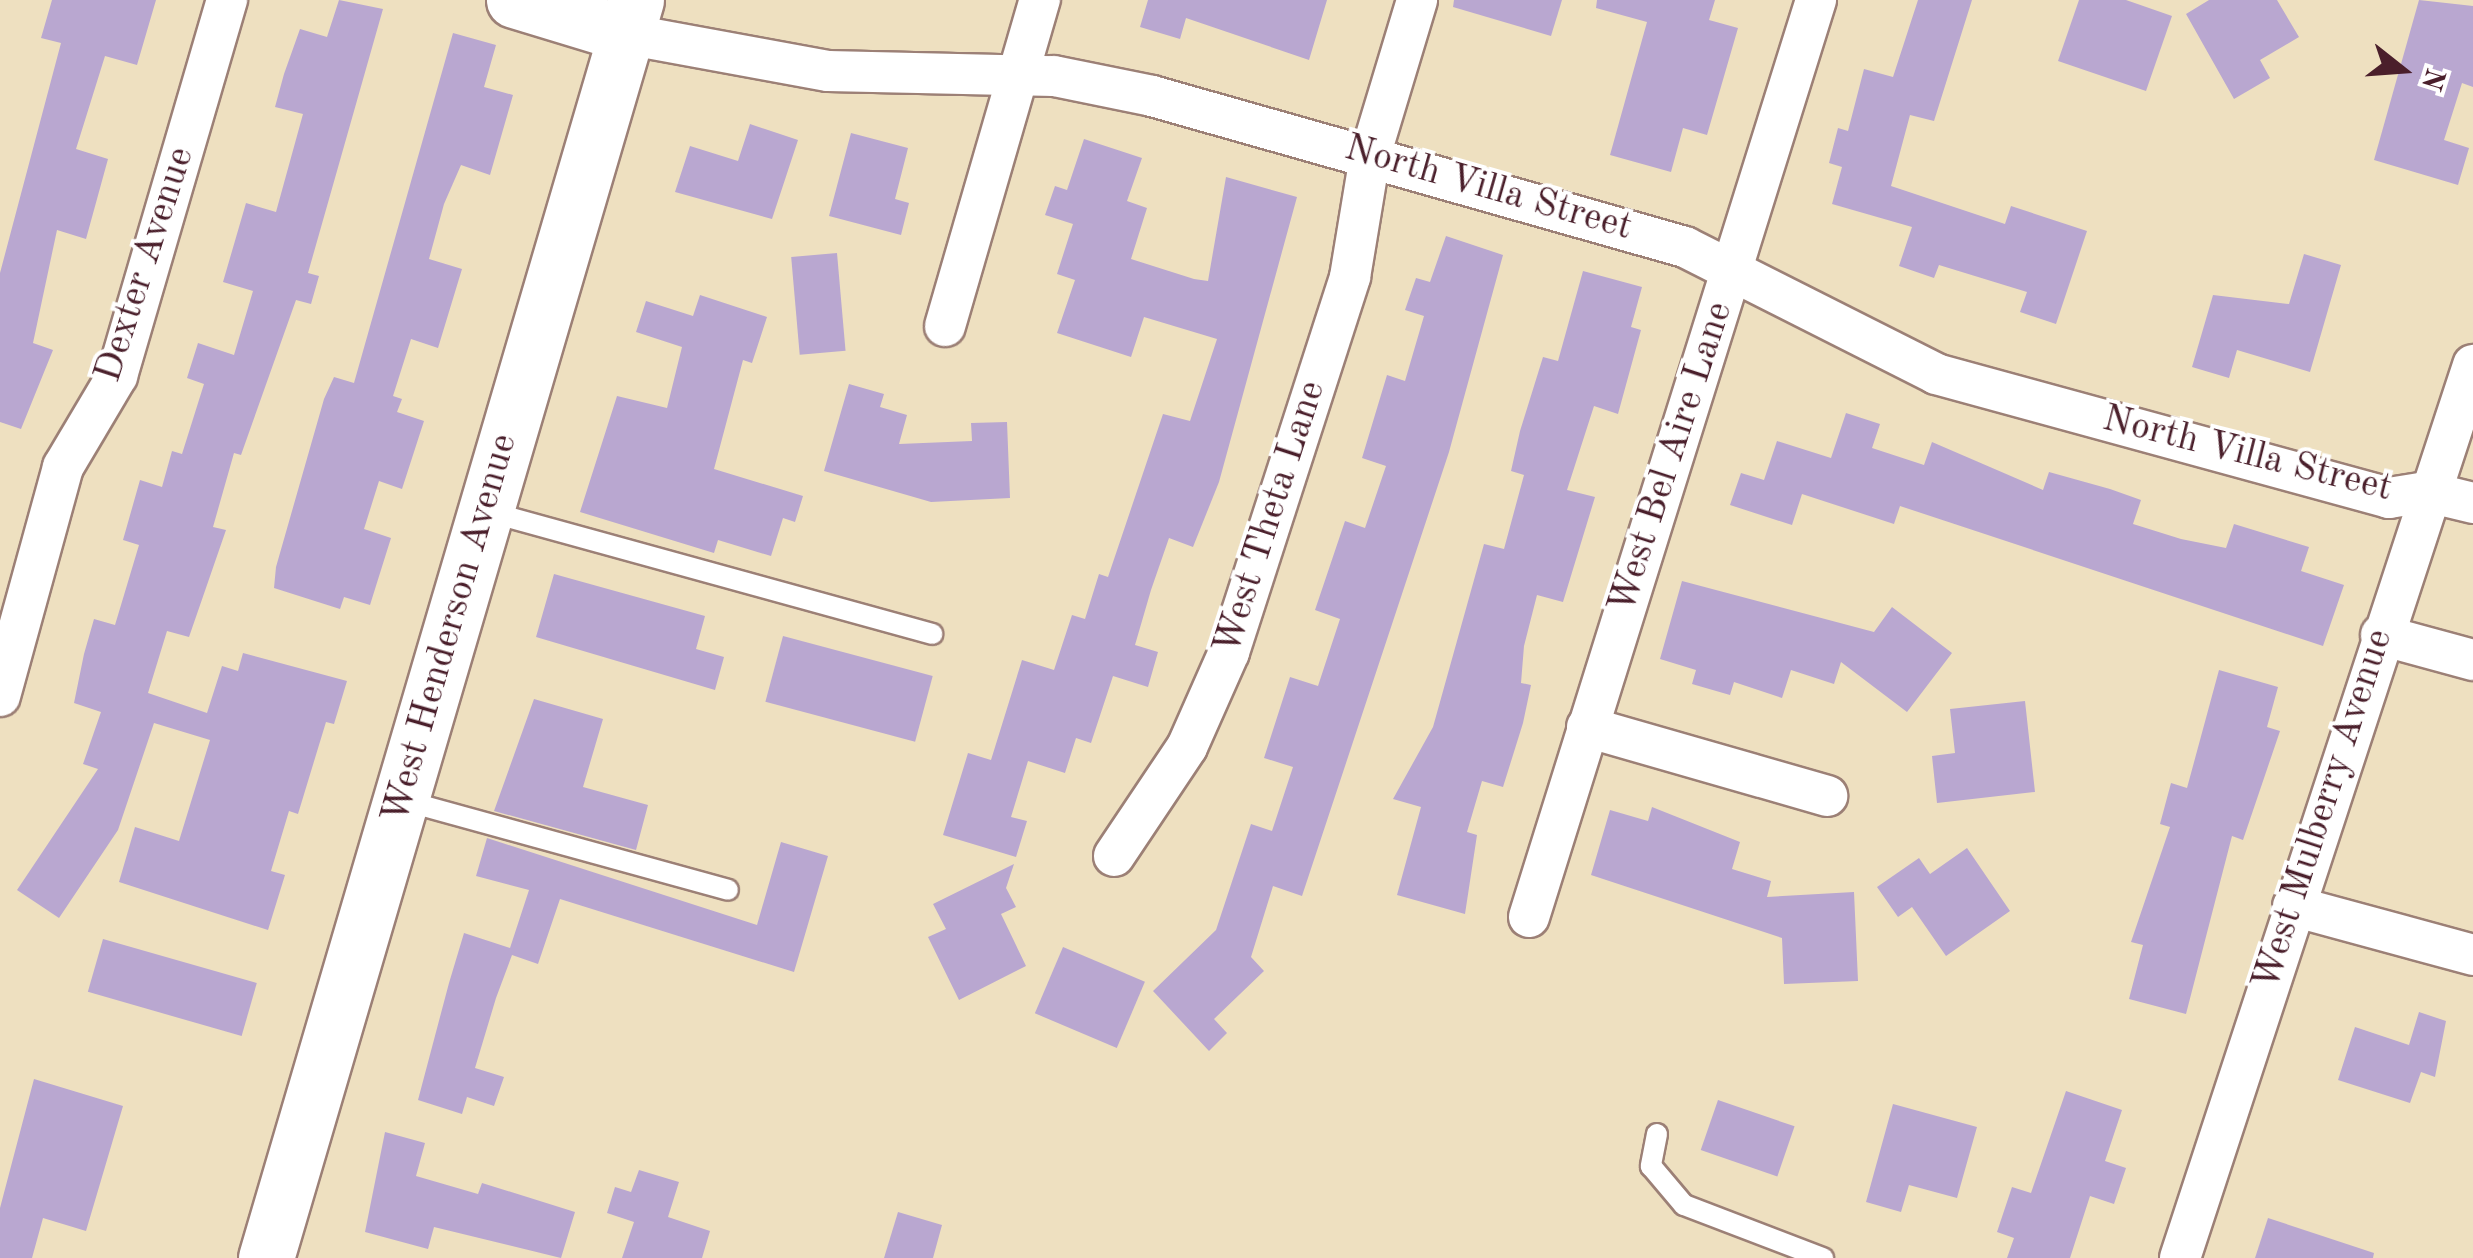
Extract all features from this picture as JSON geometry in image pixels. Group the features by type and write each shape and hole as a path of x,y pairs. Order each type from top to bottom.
{"main road":[{"name":"North Villa Street","path":"514,0 631,17"},
{"name":"West Henderson Avenue","path":"266,1258 631,17"}],"street":[{"name":"Dexter Avenue","path":"0,696 63,467 117,376 227,0"},
{"path":"945,326 1040,0"},
{"name":"West Theta Lane","path":"1114,856 1187,747 1229,652 1350,277 1370,156 1417,0"},
{"name":"West Bel Aire Lane","path":"1528,917 1816,0"},
{"name":"North Villa Street","path":"631,17 828,71 1018,74 1152,96 1370,156 1733,266 1936,374 2389,498 2428,492 2473,503"},
{"name":"West Mulberry Avenue","path":"2180,1258 2381,635 2473,364"},
{"path":"2381,635 2473,660"},
{"path":"1586,728 1827,796"},
{"path":"2293,906 2473,955"}],"lane":[{"path":"486,511 932,634"},
{"path":"401,800 728,890"},
{"path":"1657,1134 1652,1166 1684,1205 1824,1258"}],"building":[{"path":"52,0 156,0 137,65 105,56 76,149 108,159 86,239 57,230 33,343 53,350 21,429 0,422 0,273 61,43 41,38"},
{"path":"339,0 383,9 308,273 319,276 311,304 296,300 241,455 234,453 213,527 226,530 189,637 167,631 148,693 207,713 222,666 238,671 243,653 347,681 334,724 326,722 298,814 289,811 271,871 285,875 268,930 119,882 135,827 179,841 210,740 154,723 118,830 59,918 17,890 98,769 83,764 101,712 74,703 94,619 115,625 139,545 123,540 140,480 162,487 172,451 182,454 204,384 187,378 198,343 234,355 253,291 223,282 246,203 276,212 303,114 275,107 284,74 300,29 327,37"},
{"path":"1148,0 1327,0 1309,60 1186,18 1180,39 1140,27"},
{"path":"1454,0 1562,0 1551,36 1453,7"},
{"path":"1597,0 1715,0 1709,20 1738,28 1707,135 1683,128 1671,172 1610,155 1647,22 1596,8"},
{"path":"1918,0 1972,0 1934,121 1910,115 1891,186 2005,224 2011,206 2087,231 2056,324 2020,312 2027,292 1939,265 1934,278 1899,266 1912,227 1832,204 1842,167 1829,163 1838,128 1848,131 1864,69 1893,77"},
{"path":"2079,0 2126,0 2172,16 2146,91 2058,61"},
{"path":"2209,0 2277,0 2299,37 2260,60 2270,78 2234,99 2186,14"},
{"path":"2419,0 2473,6 2473,87 2462,83 2444,140 2469,148 2458,185 2374,160"},
{"path":"453,33 496,45 484,87 513,95 490,175 461,165 444,204 429,259 462,269 438,348 411,339 393,396 402,399 397,412 424,421 402,489 379,481 364,529 391,538 370,605 344,597 340,609 274,588 276,567 324,399 334,377 354,383"},
{"path":"750,124 798,140 772,219 675,192 690,146 738,161"},
{"path":"851,133 908,148 895,199 909,203 901,235 829,216"},
{"path":"1084,139 1142,158 1127,201 1147,208 1131,259 1194,279 1208,281 1226,177 1297,197 1219,482 1193,547 1169,538 1151,590 1135,645 1158,652 1148,687 1113,676 1091,743 1076,738 1065,773 1028,761 1011,817 1027,821 1016,857 943,835 968,753 991,760 1022,660 1054,670 1072,615 1085,619 1099,574 1108,577 1163,414 1190,421 1217,339 1144,317 1131,357 1057,333 1075,280 1057,274 1073,224 1045,215 1055,186 1067,190"},
{"path":"1446,236 1503,255 1449,452 1302,896 1273,886 1251,957 1264,971 1214,1019 1227,1033 1209,1051 1153,991 1216,930 1251,824 1272,831 1293,767 1264,758 1290,677 1318,686 1340,619 1315,610 1345,521 1365,528 1386,466 1362,458 1387,375 1405,381 1424,316 1405,310 1416,278 1430,282"},
{"path":"837,253 846,351 800,355 791,257"},
{"path":"2304,254 2341,265 2310,372 2237,350 2229,378 2192,367 2213,295 2289,304"},
{"path":"1583,271 1642,287 1631,327 1641,330 1618,414 1594,406 1567,490 1595,497 1563,602 1537,595 1524,646 1521,683 1531,685 1523,723 1503,787 1482,781 1467,832 1477,835 1465,914 1397,895 1421,807 1393,799 1433,727 1484,544 1504,549 1524,475 1511,471 1520,431 1543,357 1558,361"},
{"path":"700,295 767,317 752,363 743,360 714,469 803,496 795,522 783,518 771,556 718,540 714,553 580,512 617,396 667,408 682,347 636,332 646,301 693,316"},
{"path":"849,384 884,394 880,407 907,415 899,444 972,441 971,423 1007,422 1010,498 931,502 824,471"},
{"path":"1846,413 1880,424 1872,448 1924,465 1932,442 2043,490 2049,472 2141,500 2133,524 2181,539 2226,548 2234,524 2309,547 2301,571 2344,585 2323,646 1900,506 1894,524 1802,494 1792,525 1730,505 1741,473 1764,480 1777,441 1831,458"},
{"path":"554,574 705,616 696,649 724,657 715,690 536,637"},
{"path":"1682,581 1874,632 1892,607 1952,653 1907,712 1841,662 1834,684 1791,670 1782,698 1734,682 1730,695 1692,684 1696,670 1660,659"},
{"path":"783,636 933,676 915,742 765,702"},
{"path":"2219,670 2278,687 2267,727 2280,731 2243,840 2232,836 2186,1014 2129,999 2143,945 2131,942 2170,827 2160,824 2171,783 2187,788"},
{"path":"534,699 603,719 583,787 648,805 636,850 494,811"},
{"path":"2025,701 2035,792 1937,803 1932,756 1955,753 1950,709"},
{"path":"1652,807 1740,842 1732,869 1771,881 1767,897 1854,892 1858,981 1784,984 1782,938 1591,875 1610,810 1648,821"},
{"path":"487,838 757,925 781,842 828,856 794,972 560,899 538,964 512,955 496,998 475,1068 504,1077 494,1106 467,1097 462,1114 418,1100 449,983 464,933 510,948 529,890 476,876"},
{"path":"1967,848 2010,911 1946,956 1912,907 1898,917 1877,887 1919,858 1930,874"},
{"path":"1014,864 1006,888 1016,907 1001,914 1026,966 959,1000 928,937 946,929 933,904"},
{"path":"103,939 257,983 242,1036 88,992"},
{"path":"1063,947 1145,982 1117,1048 1035,1013"},
{"path":"2419,1012 2446,1021 2435,1077 2421,1072 2410,1103 2338,1080 2355,1027 2409,1045"},
{"path":"34,1079 123,1106 86,1231 43,1218 32,1258 0,1258 0,1208"},
{"path":"2066,1091 2122,1110 2105,1161 2126,1168 2114,1204 2090,1196 2070,1258 2007,1258 2014,1238 1997,1232 2012,1187 2031,1193"},
{"path":"1718,1100 1795,1126 1777,1176 1701,1150"},
{"path":"1893,1104 1977,1127 1957,1198 1909,1185 1901,1212 1866,1202"},
{"path":"385,1132 425,1143 416,1176 478,1194 482,1183 575,1212 561,1258 434,1227 428,1249 365,1232"},
{"path":"639,1170 679,1182 668,1217 710,1231 702,1258 622,1258 634,1222 607,1213 615,1187 631,1192"},
{"path":"898,1212 942,1225 933,1258 884,1258"},
{"path":"2268,1218 2374,1253 2373,1258 2255,1258"}]}
